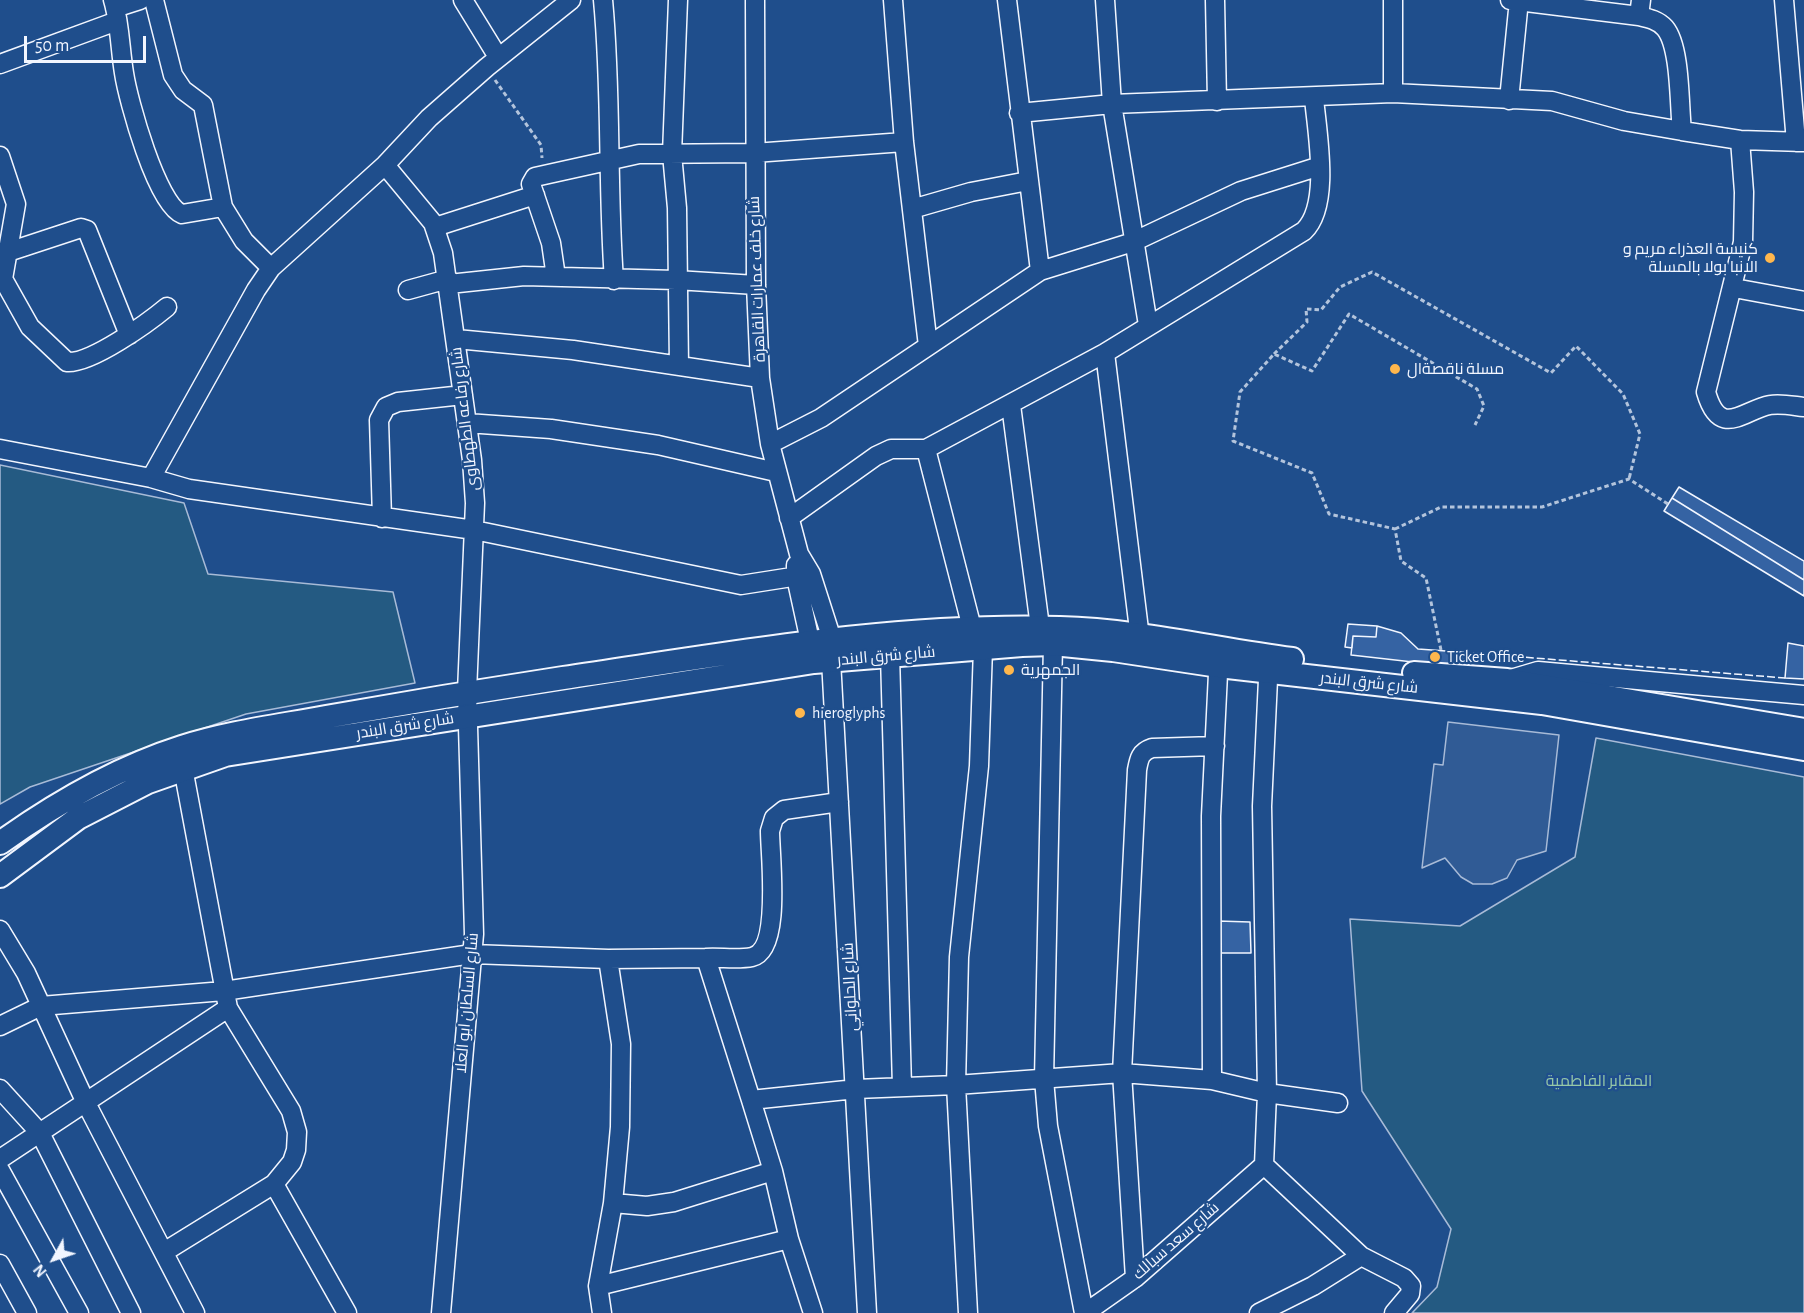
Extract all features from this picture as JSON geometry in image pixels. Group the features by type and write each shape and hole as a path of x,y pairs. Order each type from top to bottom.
{"main road":[{"name":"شارع شرق البندر","path":"0,843 64,800 102,780 180,748 221,736 467,692 978,638 1047,636 1141,645 1269,664 1544,694 1804,730"},
{"name":"شارع شرق البندر","path":"3,867 78,818 148,782 225,755 468,716 825,653 890,655 978,638"},
{"name":"شارع شرق البندر","path":"1467,686 1507,680 1544,694 1804,749"}],"street":[{"path":"0,64 140,0"},
{"path":"154,0 173,75 183,90 203,105 223,207 244,241 271,268"},
{"path":"463,0 493,62"},
{"path":"151,478 256,290 271,268 385,165 429,118 493,62 571,0"},
{"path":"603,0 608,46 608,159 614,280"},
{"path":"678,0 672,154 677,208 676,280 679,366"},
{"name":"شارع خلف عمارات القاهرة","path":"755,0 754,153 760,378 776,472 825,653"},
{"path":"893,0 904,142 928,346"},
{"path":"1006,0 1040,271"},
{"path":"1105,0 1113,104 1132,242 1148,325"},
{"path":"1215,0 1217,101"},
{"path":"1393,0 1393,93"},
{"path":"1019,113 1113,104 1314,98 1393,93 1552,101 1624,121 1682,131 1740,140 1800,142 1784,0"},
{"path":"1509,100 1516,1 1640,8 1665,28 1673,46 1682,131"},
{"path":"115,10 124,75 136,121 150,163 171,208 182,214 223,207"},
{"path":"789,518 876,456 891,449 926,449 1011,405 1105,353 1304,231 1313,222 1317,208 1320,166 1314,98"},
{"path":"1740,140 1744,192 1743,242 1734,288 1706,392 1710,405 1720,416 1732,420 1772,405 1804,407"},
{"path":"556,278 551,243 532,179 608,159 639,154 754,153 904,142"},
{"path":"0,156 16,204 1,279 30,327 67,362 81,359 129,335 167,307"},
{"name":"شارع رفاعه الطهطاوى","path":"385,165 435,227 448,281 475,503 467,692"},
{"path":"770,444 821,418 1040,271 1132,242 1241,191 1320,166"},
{"path":"912,209 971,192 1028,181"},
{"path":"435,227 535,195"},
{"path":"5,253 81,228 87,230 129,335"},
{"path":"408,290 448,281 524,276 676,280 756,285"},
{"path":"1734,288 1804,301"},
{"path":"456,339 573,350 760,378"},
{"path":"1105,353 1141,645"},
{"path":"382,518 380,420 386,407 398,402 463,395"},
{"path":"1011,405 1047,636 1044,1078 1048,1126 1085,1313"},
{"path":"467,423 551,429 658,445 776,472"},
{"path":"0,449 151,478 189,489 474,530 741,585 803,575"},
{"path":"926,449 978,638 979,766 959,957 956,1086 968,1313"},
{"name":"شارع الحلواني","path":"825,653 840,802 856,1089 862,1312"},
{"path":"890,655 902,1087"},
{"path":"1212,1080 1211,816 1219,657"},
{"path":"1269,664 1262,806 1267,1093 1264,1165 1361,1256 1379,1268 1404,1278 1411,1286 1410,1294 1394,1313"},
{"path":"1507,680 1538,671 1804,696"},
{"name":"شارع السلطان ابو العلا","path":"436,1312 474,934 467,692"},
{"path":"1135,1278 1122,1073 1131,853 1139,758 1144,751 1163,746 1215,746"},
{"path":"164,1252 274,1184 292,1162 296,1150 294,1122 280,1091 226,1000 183,768"},
{"path":"0,1026 41,1006 226,1000 472,954 608,959 752,957 763,952 771,935 770,831 774,818 783,810 840,802"},
{"path":"0,930 41,1006 86,1103 195,1313"},
{"path":"706,958 752,1100 773,1171 789,1239 813,1313"},
{"path":"602,1313 598,1286 613,1203 620,1127 621,1044 608,959"},
{"path":"0,1159 86,1103 226,1000"},
{"path":"752,1100 856,1089 956,1086 1122,1073 1212,1080 1267,1093 1338,1103"},
{"path":"0,1089 40,1133 130,1313"},
{"name":"شارع سعد سبالك","path":"1085,1313 1135,1278 1264,1165"},
{"path":"0,1170 79,1313"},
{"path":"613,1203 647,1206 674,1202 773,1171"},
{"path":"274,1184 347,1313"},
{"path":"598,1286 789,1239"},
{"path":"1259,1313 1313,1286 1361,1256"},
{"path":"0,1263 27,1313"}],"path":[{"path":"493,62 541,145 543,175"},
{"path":"1372,272 1551,372 1576,346 1623,394 1640,434 1629,479 1542,507 1441,507 1395,529 1329,514 1312,473 1233,441 1240,392 1307,322 1306,309 1321,310 1340,287 1372,272"},
{"path":"1274,354 1312,371 1349,314 1477,389 1484,406 1475,425"},
{"path":"1629,479 1668,504"},
{"path":"1395,529 1401,561 1426,578 1441,650"}],"green space":[{"path":"0,465 184,503 208,574 393,592 415,683 246,714 30,787 0,804"},
{"name":"المقابر الفاطمية","path":"1596,738 1804,777 1804,1313 1412,1313 1437,1287 1451,1229 1362,1091 1350,919 1460,926 1575,857"}],"shaded area":[{"path":"1448,722 1559,735 1546,851 1517,860 1507,878 1492,884 1473,884 1461,877 1445,858 1422,868 1434,764 1443,765"}],"building":[{"path":"1679,487 1804,561 1804,580 1672,498"},
{"path":"1672,498 1804,580 1804,596 1664,511"},
{"path":"1348,624 1377,626 1376,637 1353,636 1352,648 1345,647"},
{"path":"1377,626 1401,633 1418,649 1460,652 1466,668 1351,655 1353,636 1376,637"},
{"path":"1788,643 1804,646 1804,679 1785,678"},
{"path":"1218,921 1250,922 1251,953 1216,953"}],"fence":[{"path":"1460,652 1785,678"}],"place":[{"name":"كنيسة العذراء مريم و الانبا بولا بالمسلة","path":"1770,258"},
{"name":"مسلة ناقصةال","path":"1395,369"},
{"name":"Ticket Office","path":"1435,657"},
{"name":"الجمهرية","path":"1009,670"},
{"name":"hieroglyphs","path":"800,713"}]}
